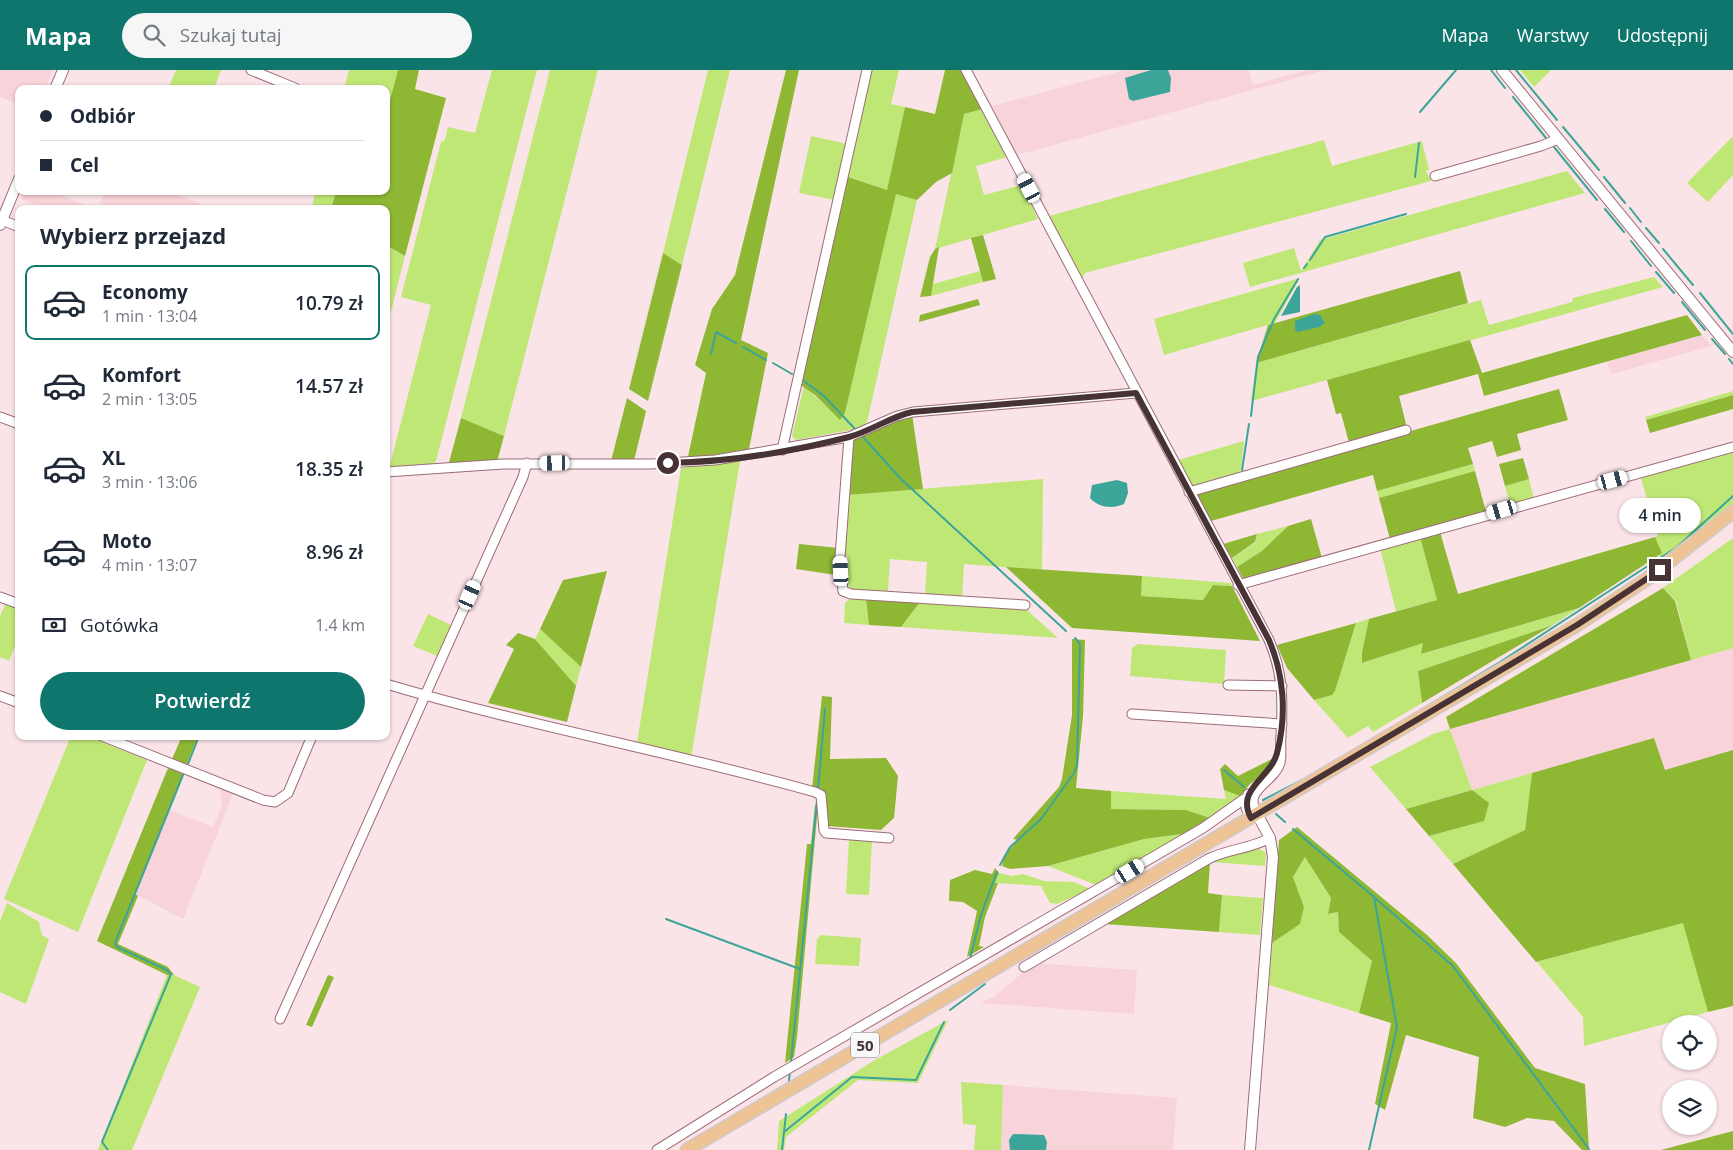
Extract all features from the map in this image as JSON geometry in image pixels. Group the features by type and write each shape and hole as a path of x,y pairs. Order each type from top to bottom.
{"main road":[{"name":"50","path":"687,1150 1593,615 1686,551 1733,512"}],"street":[{"path":"57,85 63,70"},
{"path":"251,70 288,85"},
{"path":"782,450 867,70"},
{"path":"657,1150 774,1077 1203,828 1250,798 1279,766 1282,686 1278,664 1269,640 1238,585 966,70"},
{"path":"1502,70 1733,352"},
{"path":"1435,176 1541,146 1558,139"},
{"path":"15,189 1,223 15,226"},
{"path":"390,472 527,463 684,463 782,450 849,437 897,416 912,412 1136,393"},
{"path":"0,418 15,423"},
{"path":"1189,492 1406,430"},
{"path":"849,437 840,557 843,591 851,594 1025,605"},
{"path":"1238,585 1733,447"},
{"path":"280,1019 523,477 527,463"},
{"path":"0,596 15,602"},
{"path":"1228,684 1282,686"},
{"path":"390,685 574,733 759,776 815,792 822,795 824,830 826,833 889,838"},
{"path":"0,696 15,702"},
{"path":"1132,714 1282,724"},
{"path":"112,740 263,800 275,802 288,793 310,740"},
{"path":"1250,798 1246,808 1254,816 1267,839 1271,869 1250,1150"},
{"path":"1024,966 1221,852 1251,846 1267,839"}],"shaded area":[{"path":"0,70 53,70 47,85 15,85 15,103 0,97"},
{"path":"1125,70 1249,70 1253,85 1308,70 1325,70 1017,155 992,106"},
{"path":"22,195 61,195 85,205 36,205 21,199"},
{"path":"103,195 178,195 204,205 100,205"},
{"path":"1702,335 1712,346 1611,374 1607,362"},
{"path":"1733,648 1733,750 1665,770 1654,738 1472,790 1450,729"},
{"path":"220,788 233,794 183,919 135,894 169,810 213,827 222,806"},
{"path":"1034,963 1137,970 1134,1014 980,1003 996,995"},
{"path":"1003,1085 1177,1098 1173,1150 1001,1150"}],"green space":[{"path":"176,70 221,70 215,85 170,85"},
{"path":"349,70 398,70 390,100 390,85 345,85"},
{"path":"398,70 419,70 415,89 446,98 405,256 390,247 390,205 332,205 335,195 390,195 390,100"},
{"path":"492,70 537,70 436,461 430,467 390,469 431,305 401,297 441,142 445,140 448,127 475,133"},
{"path":"550,70 598,70 504,436 461,418"},
{"path":"708,70 730,70 682,265 663,253"},
{"path":"786,70 799,70 741,340 768,353 748,454 687,461 706,373 695,365 712,309 735,275"},
{"path":"869,70 899,70 891,104 905,107 887,190 845,176"},
{"path":"945,70 963,70 983,109 964,114 952,173 936,182 917,200 896,194 845,413 840,420 815,395 798,383 845,176 887,190 905,107 935,114"},
{"path":"1520,70 1551,70 1534,87"},
{"path":"983,109 1007,157 976,166 984,195 1022,185 1038,219 935,249 964,114"},
{"path":"811,136 848,144 835,200 799,193"},
{"path":"1733,136 1733,175 1708,202 1687,183"},
{"path":"1324,140 1332,166 1422,141 1429,170 1426,171 1431,181 1085,273 1082,279 1049,216"},
{"path":"1567,171 1585,193 1250,287 1243,263 1294,248 1301,271 1320,240"},
{"path":"896,193 917,200 866,427 854,433 851,430 796,440 792,436 804,386 840,419 845,413"},
{"path":"315,195 335,195 332,205 312,205"},
{"path":"983,235 996,279 983,282 971,238"},
{"path":"390,247 405,256 390,315"},
{"path":"939,247 931,296 920,297 930,257 935,249"},
{"path":"663,253 682,265 648,401 629,389"},
{"path":"980,271 983,282 931,296 933,284"},
{"path":"1460,271 1468,303 1256,363 1268,325"},
{"path":"1654,277 1663,287 1251,401 1256,363 1481,300 1489,325 1572,302 1573,298"},
{"path":"1300,278 1275,323 1164,355 1154,319"},
{"path":"978,299 980,305 919,322 920,315"},
{"path":"1687,315 1702,335 1484,396 1478,374 1399,396 1407,428 1349,443 1341,413 1336,414 1327,380 1470,340 1482,373"},
{"path":"1559,389 1568,420 1517,434 1521,450 1497,457 1492,441 1468,448 1473,464 1377,491 1373,475 1211,521 1196,492"},
{"path":"1733,391 1733,395 1646,420 1645,417"},
{"path":"1733,395 1733,409 1650,433 1646,420"},
{"path":"627,398 646,411 634,461 611,461"},
{"path":"912,414 923,489 847,495 851,440"},
{"path":"461,418 504,436 497,462 448,466"},
{"path":"1244,441 1240,475 1196,488 1192,486 1178,460"},
{"path":"1733,449 1733,505 1663,561 1658,555 1662,553 1655,537 1658,536 1640,475"},
{"path":"1523,458 1529,479 1505,486 1499,464"},
{"path":"740,461 691,758 637,743 681,468"},
{"path":"1473,464 1475,471 1379,498 1377,491"},
{"path":"1475,471 1486,512 1390,539 1379,498"},
{"path":"1043,479 1042,570 964,564 962,597 925,594 927,562 890,559 888,592 851,589 847,583 848,556 841,556 847,495"},
{"path":"1529,479 1534,499 1510,505 1505,486"},
{"path":"1311,519 1322,558 1244,580 1237,567 1262,551 1288,526"},
{"path":"1288,526 1262,551 1237,567 1232,558 1255,543 1257,534"},
{"path":"1440,532 1458,594 1655,537 1662,553 1579,608 1421,654 1423,643 1362,663 1362,652 1369,619 1437,600 1420,537"},
{"path":"1257,534 1255,542 1232,558 1223,544"},
{"path":"1420,537 1437,600 1396,611 1380,548"},
{"path":"1733,538 1733,648 1691,660 1676,601 1663,588"},
{"path":"799,544 839,548 836,575 796,569"},
{"path":"1006,567 1142,576 1141,596 1203,600 1213,585 1232,586 1260,641 1072,628"},
{"path":"607,571 581,667 540,629 563,580"},
{"path":"1142,576 1230,583 1232,586 1213,585 1203,600 1141,596"},
{"path":"1663,588 1675,601 1691,660 1450,729 1446,717"},
{"path":"851,598 866,599 869,625 844,623 845,603"},
{"path":"866,599 920,602 901,627 869,625"},
{"path":"6,602 15,606 15,646 9,661 0,657 0,616"},
{"path":"920,602 1026,609 1058,638 901,627"},
{"path":"1579,608 1553,625 1418,671 1422,703 1373,732 1368,726 1348,738 1314,700 1331,695 1335,691 1356,623 1369,619 1362,652 1363,663 1424,642 1422,654"},
{"path":"428,614 451,625 437,656 413,646"},
{"path":"1356,623 1335,691 1332,695 1314,700 1287,668 1277,645"},
{"path":"1553,625 1422,703 1418,671"},
{"path":"540,629 581,667 576,686 535,639"},
{"path":"518,633 535,639 576,686 567,722 488,703 514,649 506,645"},
{"path":"1072,639 1085,640 1083,716 1076,788 1111,791 1111,809 1186,810 1210,818 1182,834 1144,839 1048,866 1010,869 1002,866 1005,854 1018,840 1013,839 1059,787 1062,779 1072,715"},
{"path":"1138,644 1226,650 1224,684 1130,676 1132,648"},
{"path":"822,696 832,697 830,759 886,758 898,776 894,818 881,830 826,826 824,796 812,789"},
{"path":"1450,729 1472,790 1532,773 1525,830 1453,864 1429,836 1483,821 1471,790 1406,809 1370,767 1433,734"},
{"path":"1654,738 1665,770 1733,750 1733,1006 1708,1012 1683,923 1536,962 1453,864 1525,830 1532,773"},
{"path":"69,740 99,740 147,760 78,932 4,899"},
{"path":"180,740 196,740 187,764 172,759"},
{"path":"1274,758 1266,772 1250,784 1240,796 1224,790 1220,769 1225,764 1238,776"},
{"path":"168,768 183,774 135,894 138,896 118,944 168,967 174,975 167,975 97,941"},
{"path":"1224,790 1240,796 1219,814 1210,818 1186,810 1111,809 1111,791 1226,799"},
{"path":"1472,790 1489,803 1484,821 1429,836 1406,809"},
{"path":"815,805 818,806 797,1037 794,1057 785,1063 807,844 811,844"},
{"path":"1297,827 1427,935 1456,963 1535,1068 1585,1084 1589,1150 1582,1150 1554,1121 1527,1118 1505,1127 1473,1118 1479,1057 1406,1035 1385,1110 1375,1104 1391,1023 1359,1013 1372,961 1339,932 1338,912 1328,914 1331,898 1305,857 1293,877 1304,907 1300,924 1272,943 1279,840"},
{"path":"1182,834 1096,885 1048,866 1144,839"},
{"path":"849,839 872,841 869,895 846,894"},
{"path":"1260,849 1266,853 1265,866 1210,862 1229,854"},
{"path":"1305,857 1331,898 1328,914 1338,912 1339,932 1372,961 1359,1013 1269,985 1272,943 1300,924 1304,907 1293,877"},
{"path":"1210,862 1208,893 1222,895 1219,932 1104,924"},
{"path":"995,868 999,873 995,883 998,883 985,917 979,946 984,947 967,957 977,911 963,902 949,901 950,880 975,870 992,874"},
{"path":"999,873 1012,876 1023,874 1044,881 1074,882 1090,889 1057,904 1050,903 1041,886 995,883"},
{"path":"1222,895 1263,898 1260,935 1219,932"},
{"path":"7,903 39,922 42,935 49,939 26,1004 0,992 0,921"},
{"path":"1684,922 1708,1012 1697,1015 1662,1015 1662,1025 1584,1046 1583,1017 1537,962"},
{"path":"821,935 861,938 859,966 815,964 817,939"},
{"path":"167,975 174,975 200,987 132,1150 98,1150"},
{"path":"328,975 334,977 312,1027 306,1025"},
{"path":"948,1020 918,1083 858,1080 786,1137 784,1150 777,1150 779,1121 875,1060"},
{"path":"961,1082 1003,1085 1001,1150 974,1150 976,1125 963,1124"},
{"path":"1733,1131 1733,1150 1661,1150"}],"water":[{"path":"1151,70 1168,70 1171,78 1170,92 1133,101 1129,99 1125,78"},
{"path":"1300,285 1300,312 1281,316 1297,287"},
{"path":"1314,314 1320,315 1325,323 1319,327 1298,332 1295,330 1295,321"},
{"path":"1117,480 1127,483 1128,493 1124,504 1106,507 1097,504 1090,498 1092,485"},
{"path":"1013,1134 1044,1135 1047,1142 1046,1150 1010,1150 1009,1140"}],"waterway":[{"path":"1420,112 1456,70"},
{"path":"1491,70 1505,88"},
{"path":"1516,70 1557,120"},
{"path":"1513,97 1546,138"},
{"path":"1563,127 1599,170"},
{"path":"1415,177 1419,143"},
{"path":"1554,147 1597,200"},
{"path":"1604,177 1625,203"},
{"path":"1630,208 1641,222"},
{"path":"1605,209 1624,232"},
{"path":"1310,260 1325,237 1406,214"},
{"path":"1646,228 1659,243"},
{"path":"1631,241 1651,266"},
{"path":"1663,249 1693,285"},
{"path":"1304,268 1307,264"},
{"path":"1656,272 1674,293"},
{"path":"1251,416 1258,357 1274,319 1298,279"},
{"path":"1700,293 1733,334"},
{"path":"1682,302 1705,330"},
{"path":"711,354 716,332 736,343"},
{"path":"1712,339 1725,354"},
{"path":"743,347 766,360"},
{"path":"1729,359 1733,364"},
{"path":"773,363 792,374"},
{"path":"804,381 824,396 856,430"},
{"path":"1242,470 1249,424"},
{"path":"863,437 901,479 1066,631"},
{"path":"1401,722 1500,662 1677,547 1733,496"},
{"path":"1000,865 1010,847 1041,819 1074,773 1077,765 1080,644 1075,638"},
{"path":"818,789 825,709"},
{"path":"188,764 197,740"},
{"path":"1224,770 1244,787"},
{"path":"108,1150 102,1142 171,974 167,970 117,947 115,943 183,775"},
{"path":"1263,800 1306,778"},
{"path":"791,1062 817,800"},
{"path":"1276,814 1285,822"},
{"path":"1293,829 1374,897 1397,1027 1369,1150"},
{"path":"970,959 981,915 997,872"},
{"path":"1374,897 1453,966 1589,1149"},
{"path":"666,919 800,969"},
{"path":"950,1010 985,984"},
{"path":"784,1132 852,1077 916,1080 944,1022"},
{"path":"789,1081 790,1071"},
{"path":"782,1150 786,1114"}],"route":[{"path":"668,463 715,460 849,437 897,416 924,410 1136,393 1269,640 1278,664 1282,682 1281,738 1273,766 1248,793 1246,808 1251,818 1577,625 1660,570"}]}
